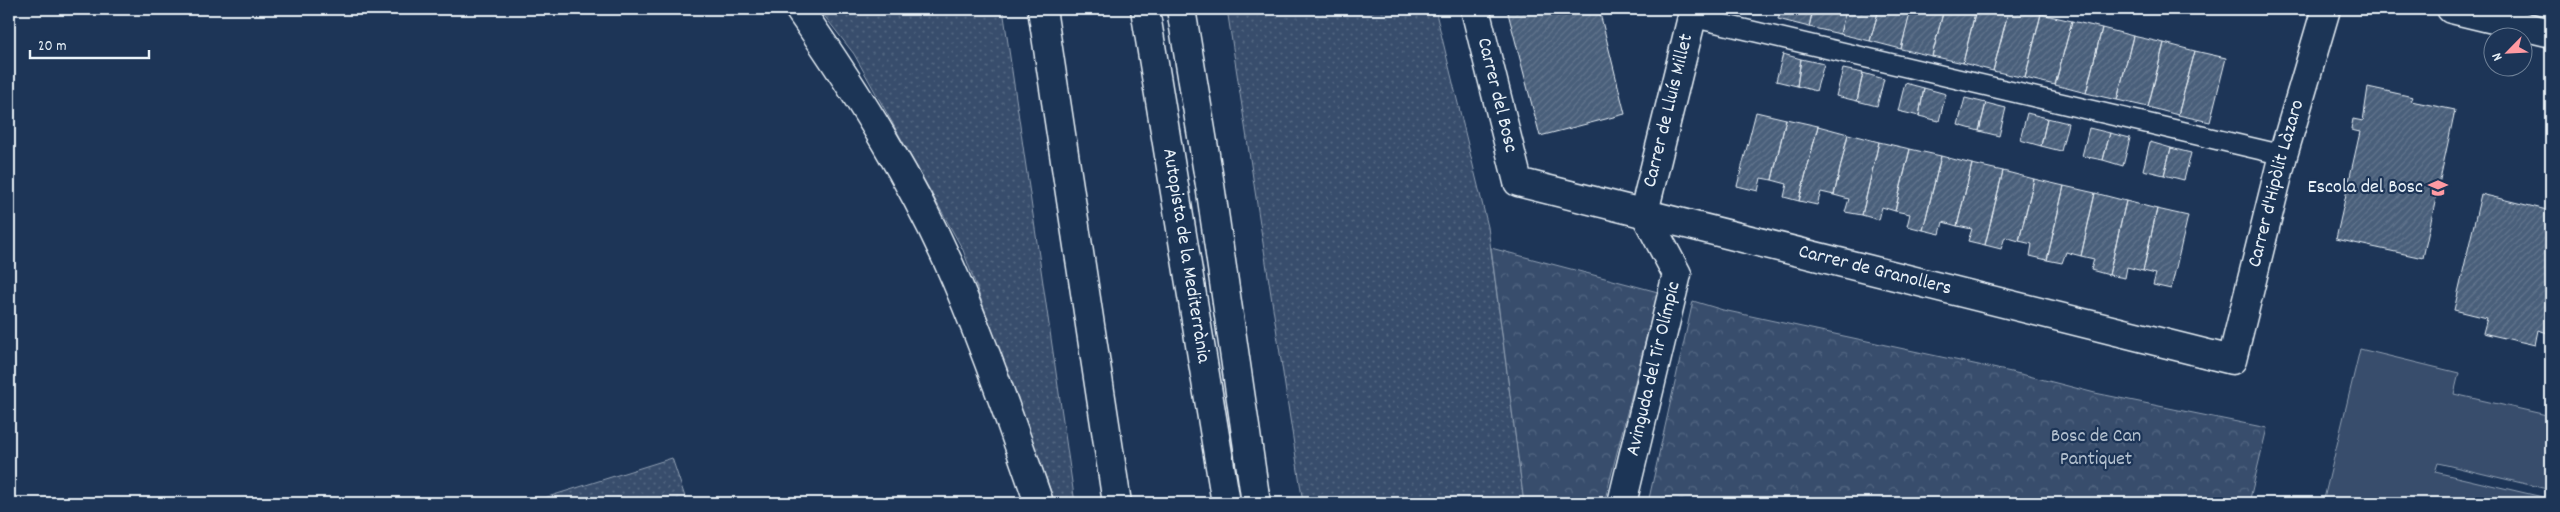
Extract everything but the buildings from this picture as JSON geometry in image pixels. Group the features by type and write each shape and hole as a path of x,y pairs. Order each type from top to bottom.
{"main road":[{"path":"799,9 845,75 914,194 951,270 997,381 1039,503"},
{"path":"1042,9 1117,503"},
{"name":"Autopista de la Mediterrània","path":"1144,9 1226,503"},
{"path":"1181,9 1211,194 1256,503"},
{"name":"Carrer del Bosc","path":"1475,9 1518,182"},
{"name":"Carrer d'Hipòlit Làzaro","path":"2232,360 2282,155 2326,9"},
{"path":"2451,9 2551,33"},
{"name":"Carrer de Lluís Millet","path":"1644,212 1693,13"},
{"name":"Carrer de Granollers","path":"1518,182 2232,360"},
{"name":"Avinguda del Tir Olímpic","path":"1622,503 1677,274 1644,212"}],"lane":[{"path":"1693,13 2282,155"}],"green space":[{"path":"819,9 1003,9 1075,503 1055,503 963,250 854,54"},
{"path":"1227,9 1435,9 1488,227 1524,503 1303,503"},
{"path":"1491,248 1658,292 1604,503 1524,503"},
{"name":"Bosc de Can Pantiquet","path":"1693,301 1723,310 2025,375 2095,393 2267,428 2249,503 1648,503"},
{"path":"2360,349 2459,373 2454,394 2551,416 2551,490 2438,463 2435,472 2551,499 2551,503 2323,503"},
{"path":"672,458 687,503 539,503 538,500"}],"place":[{"name":"Escola del Bosc","path":"2438,188"}]}
